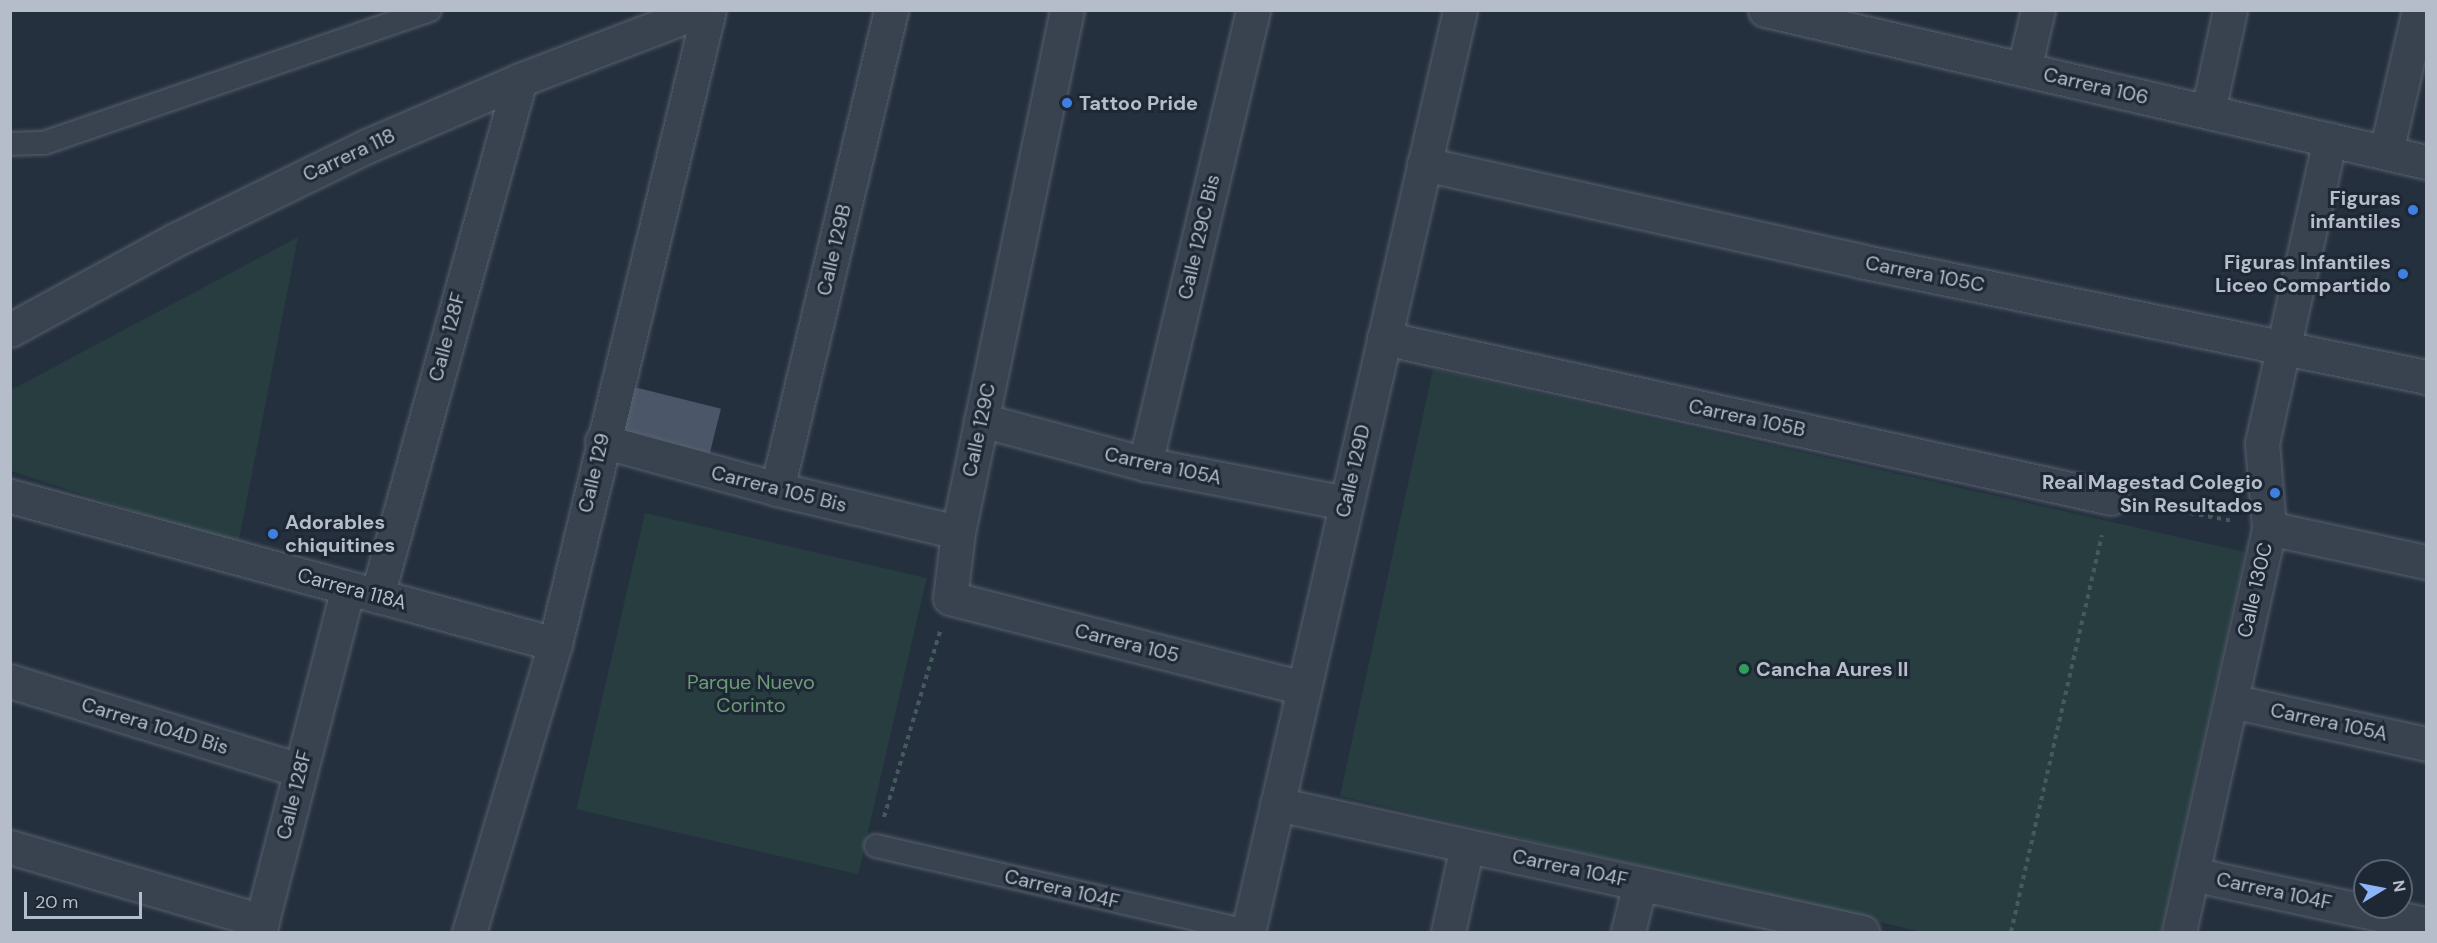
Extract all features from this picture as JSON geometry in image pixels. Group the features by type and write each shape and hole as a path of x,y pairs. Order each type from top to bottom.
{"street":[{"name":"Carrera 118","path":"10,330 272,191 520,80 702,10"},
{"name":"Calle 129","path":"469,933 555,644 602,441 692,95 709,10"},
{"name":"Calle 129B","path":"777,489 891,10"},
{"name":"Calle 129C","path":"950,598 958,532 1067,10"},
{"name":"Calle 129C Bis","path":"1145,464 1253,10"},
{"name":"Calle 129D","path":"1248,932 1460,10"},
{"name":"Carrera 106","path":"1765,10 1863,21 2024,69 2427,162"},
{"path":"2024,69 2038,10"},
{"path":"2208,111 2230,10"},
{"path":"2386,152 2419,10"},
{"name":"Calle 128F","path":"260,927 300,770 362,592 520,80"},
{"name":"Calle 130C","path":"2180,933 2269,528 2262,443 2330,140"},
{"name":"Carrera 105C","path":"1425,164 1860,261 2283,345 2427,377"},
{"name":"Carrera 105B","path":"1384,339 2111,498"},
{"name":"Carrera 105A","path":"981,420 1145,464 1346,503"},
{"name":"Carrera 105 Bis","path":"602,441 777,489 958,532"},
{"name":"Carrera 118A","path":"10,496 555,644"},
{"path":"2269,528 2427,562"},
{"name":"Carrera 105","path":"950,598 1304,688"},
{"name":"Carrera 104D Bis","path":"10,681 300,770"},
{"name":"Carrera 105A","path":"2231,701 2427,744"},
{"name":"Carrera 104F","path":"1277,804 1640,884 1817,928 1862,933"},
{"path":"1448,933 1467,846"},
{"path":"10,847 260,927"},
{"name":"Carrera 104F","path":"2192,874 2357,921 2427,924"},
{"path":"1628,933 1640,884"}],"lane":[{"path":"10,144 44,143 430,10"},
{"name":"Carrera 104F","path":"876,846 1248,932"}],"path":[{"path":"2012,933 2111,498 2269,528"},
{"path":"876,846 950,598"}],"green space":[{"path":"298,237 238,545 11,471 11,390"},
{"name":"Cancha Aures II","path":"1433,369 2245,552 2161,932 1922,932 1340,796"},
{"name":"Parque Nuevo Corinto","path":"645,513 927,578 858,874 577,809"}],"building":[{"path":"622,384 721,409 710,453 611,429"}],"place":[{"name":"Tattoo Pride","path":"1067,103"},
{"name":"Figuras infantiles","path":"2413,210"},
{"name":"Figuras Infantiles Liceo Compartido","path":"2403,274"},
{"name":"Real Magestad Colegio Sin Resultados","path":"2275,493"},
{"name":"Adorables chiquitines","path":"273,534"},
{"name":"Cancha Aures II","path":"1744,669"}]}
